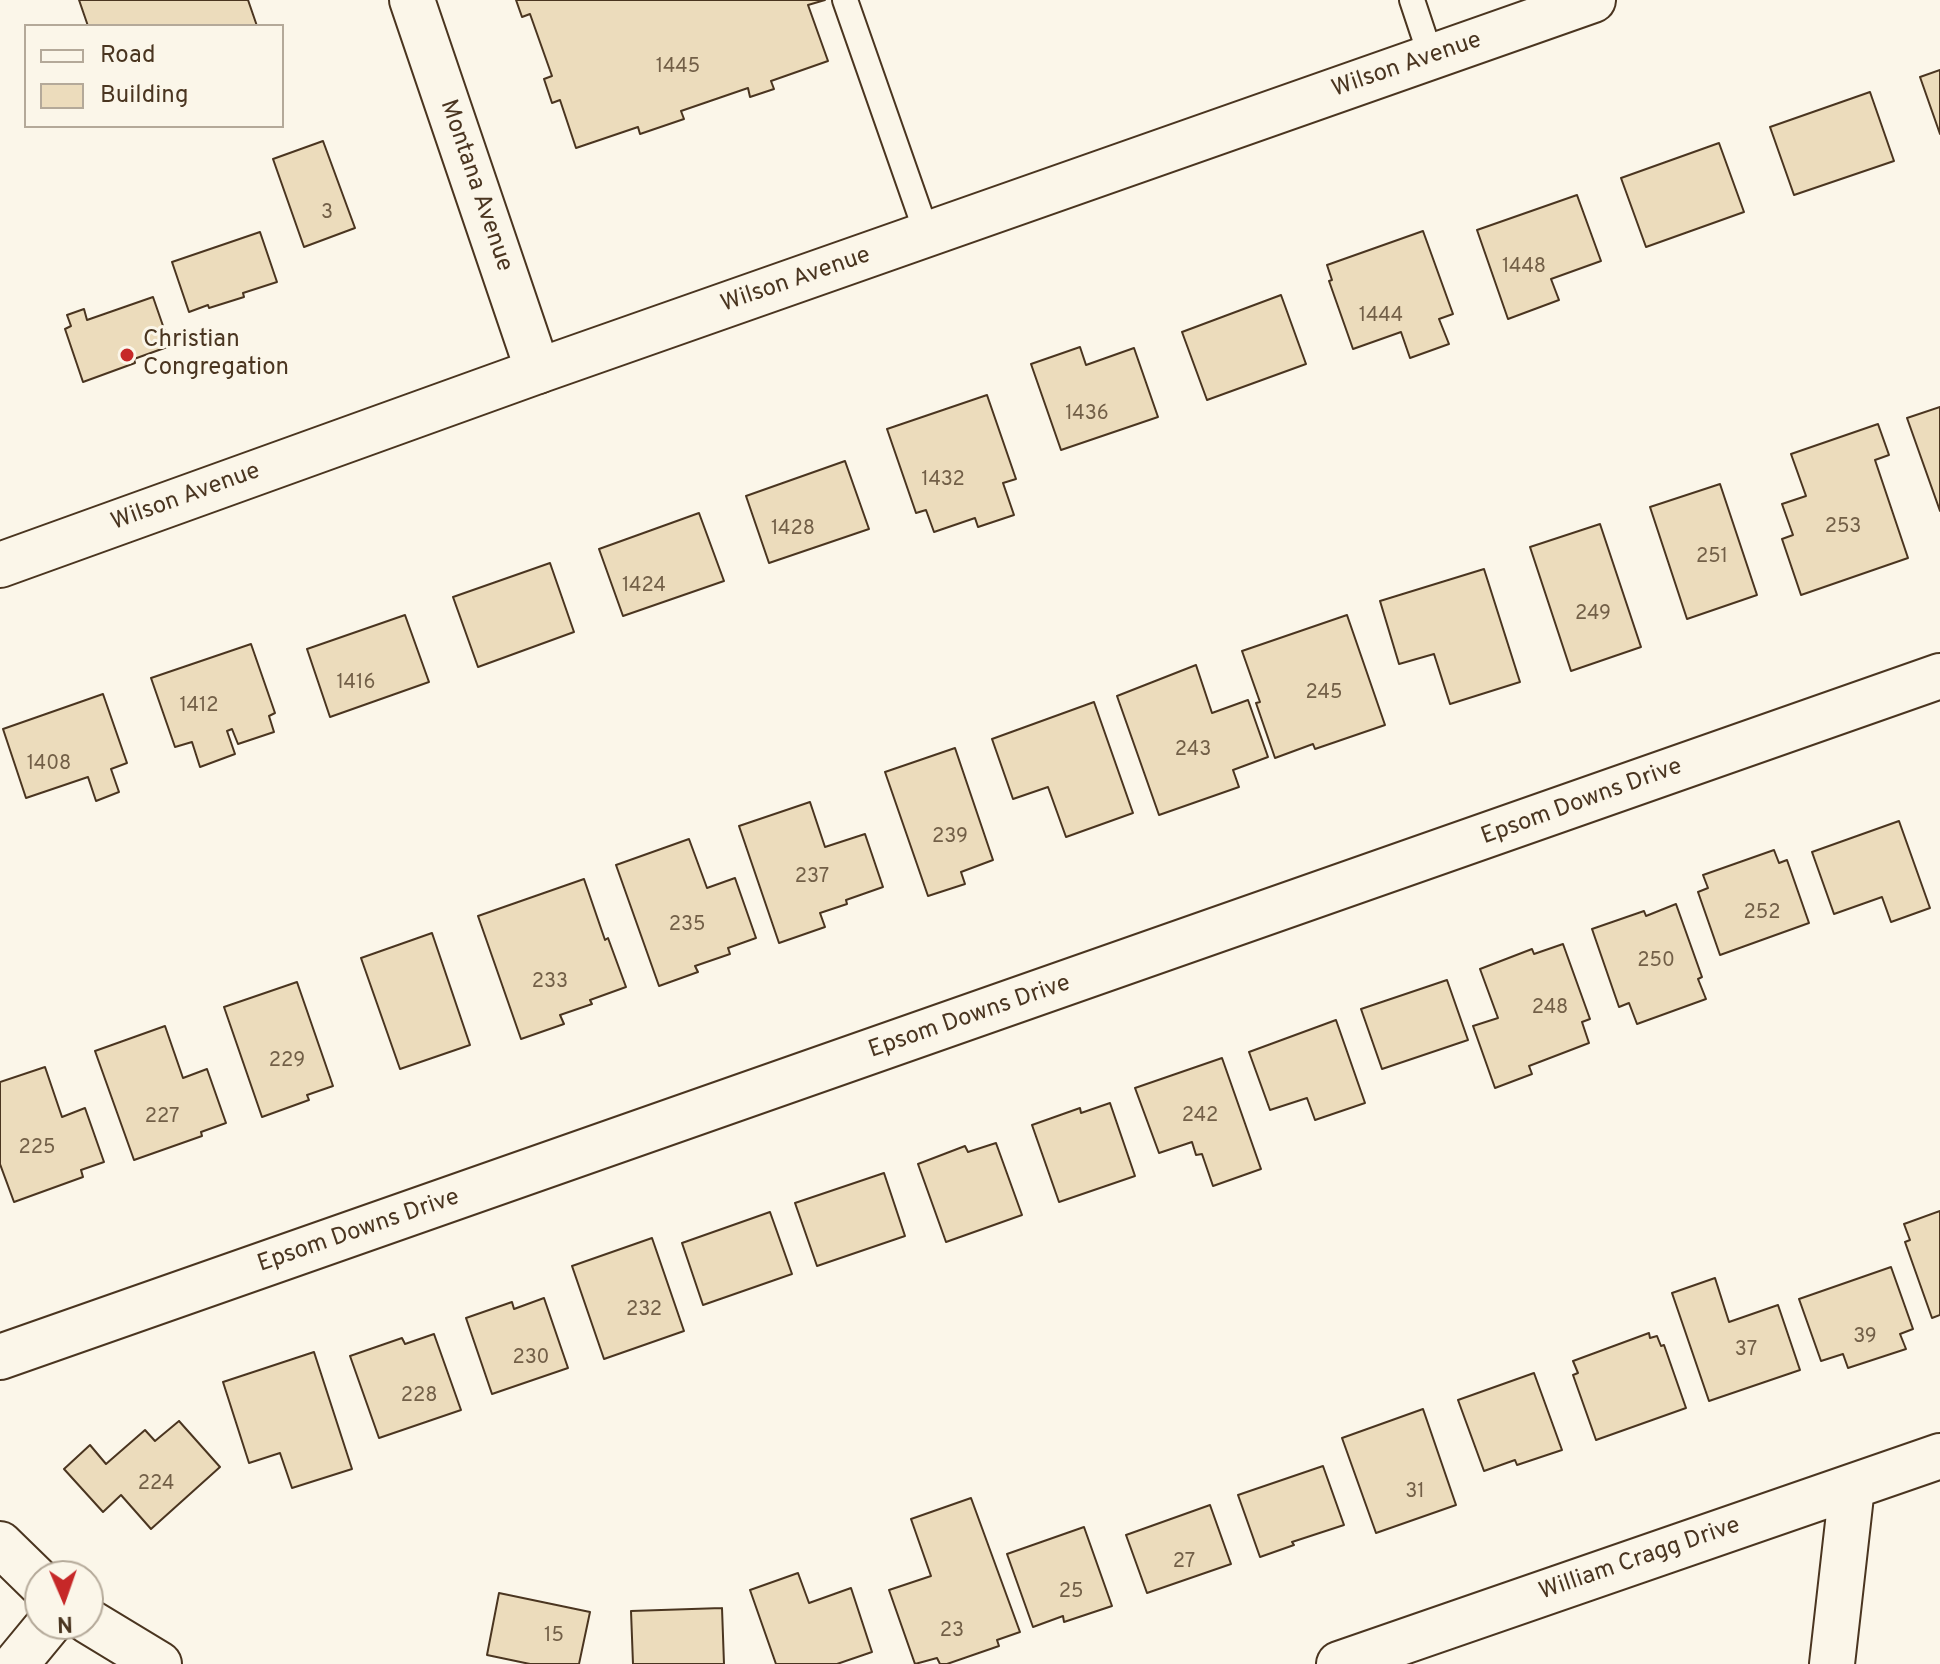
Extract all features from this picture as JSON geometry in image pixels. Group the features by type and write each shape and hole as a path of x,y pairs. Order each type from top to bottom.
{"street":[{"name":"Montana Avenue","path":"412,0 538,371"},
{"name":"Wilson Avenue","path":"0,565 538,371 1593,0"},
{"name":"Epsom Downs Drive","path":"0,1357 1940,676"},
{"name":"William Cragg Drive","path":"1339,1664 1940,1456"},
{"path":"1832,1664 1852,1487"},
{"path":"0,1544 24,1567"},
{"path":"104,1631 159,1664"},
{"path":"16,1664 36,1640"}],"lane":[{"path":"845,0 927,234"},
{"path":"1412,0 1431,57"}],"building":[{"path":"79,0 248,0 256,24 87,24"},
{"path":"516,0 825,0 808,5 828,61 771,81 774,89 750,97 748,88 681,111 684,119 640,134 638,127 576,148 560,100 552,103 544,79 552,76 530,14 522,17"},
{"path":"1940,70 1940,134 1920,77"},
{"path":"1870,92 1894,161 1794,195 1770,127"},
{"path":"323,141 355,228 304,247 273,159"},
{"path":"1719,143 1744,212 1646,247 1621,178"},
{"path":"1577,195 1601,261 1551,279 1559,300 1508,319 1477,230"},
{"path":"1423,231 1453,314 1439,319 1449,344 1410,358 1401,332 1353,349 1329,281 1332,280 1327,265"},
{"path":"260,232 277,282 243,293 244,297 189,312 172,262"},
{"path":"1281,295 1306,364 1207,400 1182,332"},
{"path":"153,297 170,346 83,382 65,329 71,326 67,315 84,309 87,320"},
{"path":"1080,347 1086,365 1134,348 1158,417 1061,450 1031,364"},
{"path":"987,395 1016,479 1003,483 1014,515 978,527 975,518 934,532 926,510 916,513 887,429"},
{"path":"1940,407 1940,511 1907,418"},
{"path":"1878,424 1889,455 1875,460 1908,558 1801,595 1782,539 1793,535 1782,504 1806,496 1791,454"},
{"path":"845,461 869,529 769,563 746,496"},
{"path":"1720,484 1757,595 1687,619 1650,507"},
{"path":"699,513 724,581 623,616 599,549"},
{"path":"1600,524 1641,647 1571,671 1530,547"},
{"path":"550,563 574,632 478,667 453,597"},
{"path":"1484,569 1520,682 1450,704 1434,654 1399,664 1380,601"},
{"path":"405,615 429,682 330,717 307,649"},
{"path":"1347,615 1385,725 1315,749 1313,744 1275,758 1242,651"},
{"path":"251,644 275,713 269,716 274,732 238,744 232,729 227,731 235,754 200,767 192,742 175,747 151,678"},
{"path":"1196,665 1212,713 1248,700 1268,757 1233,770 1239,787 1159,815 1117,696"},
{"path":"103,694 127,763 111,769 119,792 96,801 88,777 26,798 3,729"},
{"path":"1094,702 1133,813 1066,837 1048,787 1013,799 992,739"},
{"path":"955,748 993,860 961,872 965,884 928,896 885,772"},
{"path":"810,802 825,847 865,834 883,887 820,913 825,927 779,943 739,826"},
{"path":"1899,821 1930,908 1891,922 1882,897 1834,914 1812,852"},
{"path":"689,839 707,888 735,878 756,938 728,948 730,954 695,966 698,972 659,986 616,865"},
{"path":"1774,850 1779,863 1787,860 1809,923 1720,955 1698,892 1708,888 1703,875"},
{"path":"584,879 605,940 608,938 626,987 560,1015 564,1024 521,1039 478,916"},
{"path":"1676,904 1702,977 1698,979 1706,999 1637,1024 1629,1003 1619,1007 1592,929 1644,911 1646,916"},
{"path":"432,933 470,1045 400,1069 361,958"},
{"path":"1563,944 1590,1019 1582,1022 1589,1043 1529,1066 1532,1074 1495,1088 1473,1026 1498,1018 1480,969 1532,949 1534,954"},
{"path":"1447,980 1468,1040 1382,1069 1361,1009"},
{"path":"297,982 333,1086 307,1095 309,1100 262,1117 224,1007"},
{"path":"1336,1020 1365,1103 1315,1120 1307,1098 1270,1110 1249,1052"},
{"path":"165,1026 183,1078 207,1069 226,1123 201,1132 202,1136 134,1160 95,1051"},
{"path":"1222,1058 1261,1169 1213,1186 1202,1154 1196,1155 1192,1142 1159,1153 1135,1088"},
{"path":"45,1067 62,1117 85,1108 104,1162 81,1170 83,1177 14,1202 0,1164 0,1082"},
{"path":"1110,1103 1135,1176 1059,1202 1032,1125 1080,1108 1081,1113"},
{"path":"996,1143 1022,1215 946,1242 918,1164 965,1146 968,1152"},
{"path":"884,1173 905,1236 817,1266 795,1203"},
{"path":"1940,1211 1940,1315 1932,1318 1905,1242 1910,1240 1904,1224"},
{"path":"770,1212 792,1274 703,1305 682,1243"},
{"path":"652,1238 684,1331 604,1359 572,1266"},
{"path":"1891,1267 1913,1329 1900,1334 1906,1349 1848,1368 1843,1354 1821,1361 1799,1299"},
{"path":"1715,1278 1729,1322 1778,1305 1800,1370 1709,1401 1672,1293"},
{"path":"544,1298 568,1368 492,1394 466,1318 512,1302 514,1309"},
{"path":"1649,1333 1650,1338 1657,1336 1661,1346 1664,1345 1686,1408 1596,1440 1573,1375 1578,1373 1573,1361"},
{"path":"434,1334 461,1410 379,1438 350,1356 402,1338 405,1344"},
{"path":"314,1352 352,1469 292,1488 280,1453 249,1463 223,1382"},
{"path":"1534,1373 1562,1450 1517,1465 1515,1460 1484,1471 1458,1400"},
{"path":"1423,1409 1456,1505 1376,1533 1342,1438"},
{"path":"179,1421 220,1467 151,1529 121,1495 103,1512 64,1469 90,1445 106,1464 145,1430 155,1441"},
{"path":"1323,1466 1344,1525 1292,1542 1294,1545 1260,1557 1238,1495"},
{"path":"971,1498 1020,1632 997,1640 999,1646 947,1664 940,1664 937,1658 915,1664 889,1590 931,1576 911,1519"},
{"path":"1210,1505 1231,1564 1147,1593 1126,1535"},
{"path":"1084,1527 1112,1606 1064,1622 1063,1616 1033,1627 1007,1554"},
{"path":"798,1573 809,1603 851,1588 872,1652 837,1664 776,1664 750,1590"},
{"path":"499,1593 590,1612 579,1664 530,1664 487,1655"},
{"path":"722,1608 724,1664 633,1664 631,1611"}],"place":[{"name":"Christian Congregation","path":"127,355"}]}
